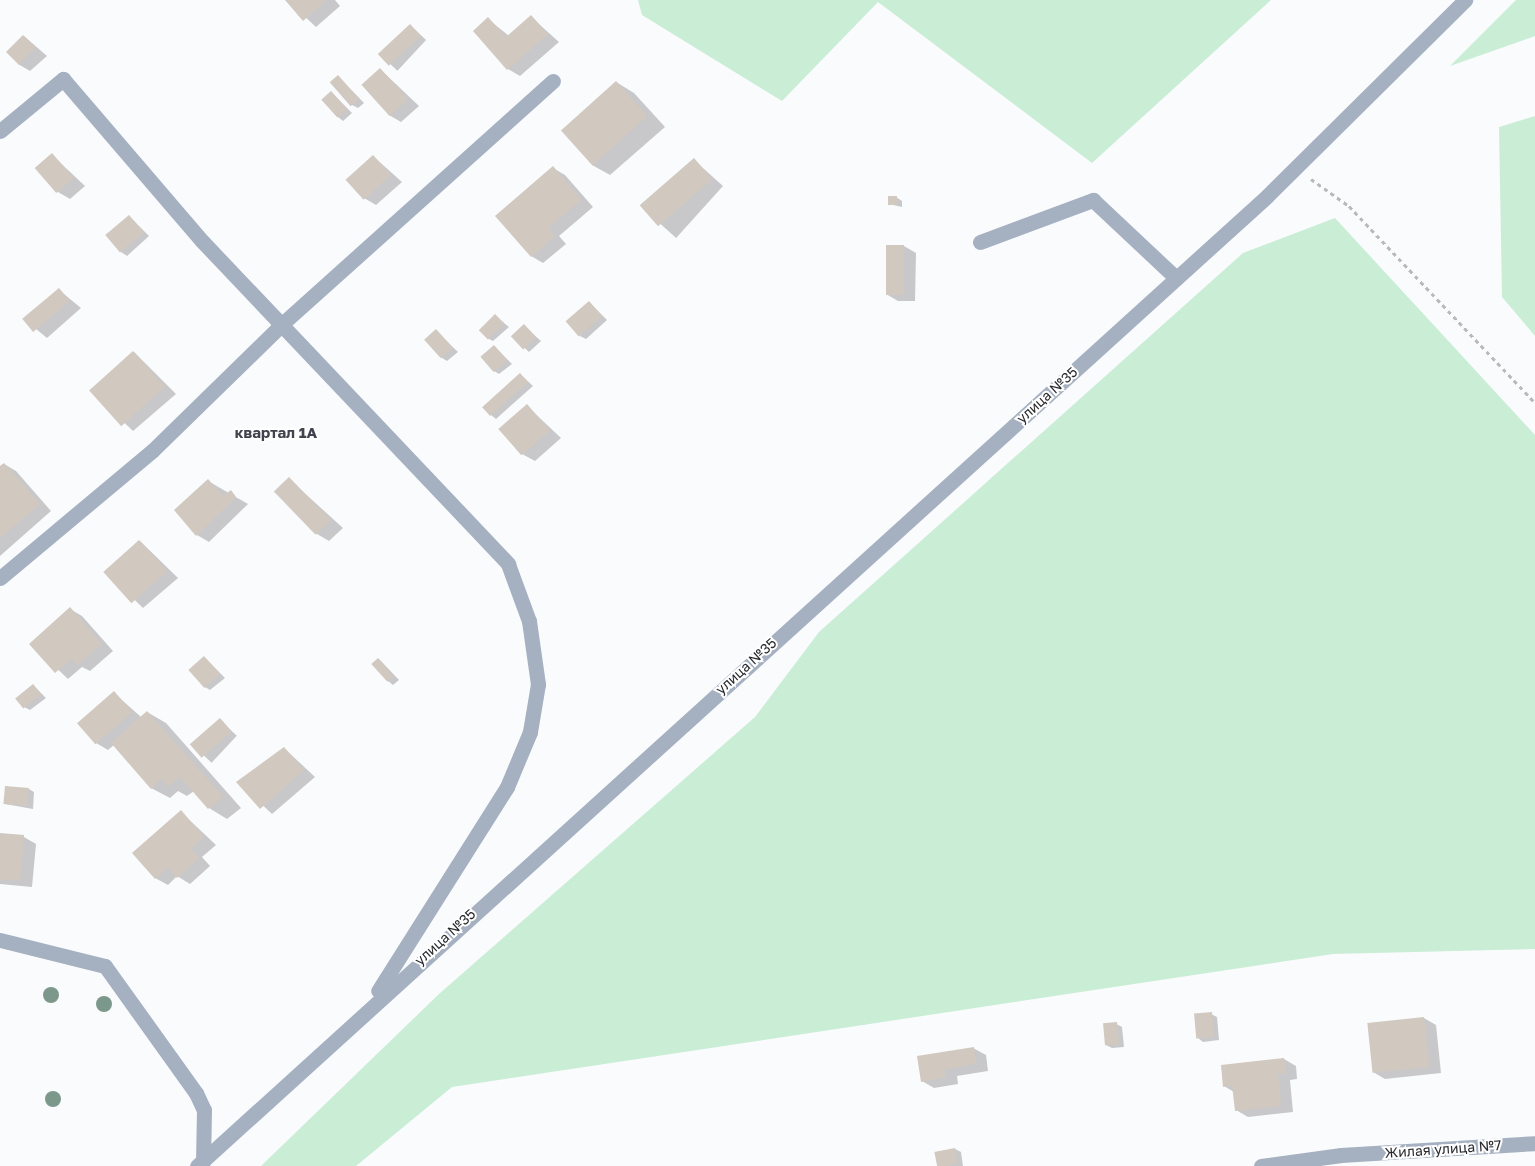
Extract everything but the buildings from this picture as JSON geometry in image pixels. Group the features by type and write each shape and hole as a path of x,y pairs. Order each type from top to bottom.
{"street":[{"name":"улица №35","path":"200,1164 368,1007 1296,168 1465,0"},
{"path":"0,131 63,79 202,241 508,564 529,620 538,684 530,732 508,787 368,1007"},
{"path":"0,578 152,451 282,324 553,81"},
{"path":"980,242 1093,200 1176,278"},
{"path":"0,940 105,966 196,1092 204,1110 200,1164"},
{"name":"Жилая улица №7","path":"1261,1166 1341,1161 1535,1143"}],"path":[{"path":"1296,168 1348,206 1535,403"}],"green space":[{"path":"638,0 1271,0 1092,163 878,2 782,101 642,15"},
{"path":"1516,0 1535,0 1535,36 1450,66"},
{"path":"1535,116 1535,336 1502,297 1499,127"},
{"path":"1335,218 1535,435 1535,949 1333,954 452,1087 356,1166 261,1166 439,994 755,717 819,632 1243,253"}],"district":[{"name":"квартал 1А","path":"276,433"}]}
